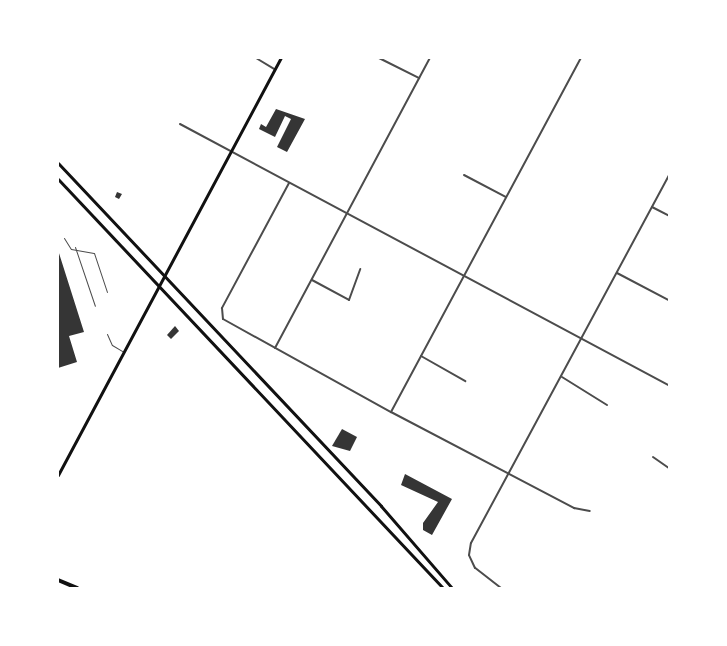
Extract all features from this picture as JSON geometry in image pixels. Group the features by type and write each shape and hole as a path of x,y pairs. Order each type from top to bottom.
{"highway":[{"path":"58,580 77,588"}],"main road":[{"path":"58,474 122,351 281,58"},
{"path":"58,163 164,275 452,588"},
{"path":"58,179 443,588"}],"street":[{"path":"256,58 274,70"},
{"path":"379,58 420,78"},
{"path":"275,348 430,58"},
{"path":"391,412 581,58"},
{"path":"180,124 670,386"},
{"path":"501,588 470,560 471,543 670,174"},
{"path":"464,175 506,198"},
{"path":"288,183 220,312 226,322 391,412 574,508 590,511"},
{"path":"652,207 670,216"},
{"path":"312,280 349,300 360,269"},
{"path":"617,273 670,301"},
{"path":"421,356 465,381"},
{"path":"562,377 607,405"},
{"path":"653,457 670,469"}],"lane":[{"path":"64,238 71,249 92,250 103,274 107,292"},
{"path":"75,247 95,306"},
{"path":"107,334 112,345 122,351"}],"building":[{"path":"276,109 305,119 287,152 277,147 291,119 285,116 275,137 259,129 261,124 266,127"},
{"path":"117,192 122,194 119,199 115,197"},
{"path":"58,250 84,332 69,336 77,362 58,368"},
{"path":"175,326 179,331 171,339 167,335"},
{"path":"342,429 357,437 350,451 332,446"},
{"path":"405,474 452,499 432,535 423,530 423,523 438,502 401,485"}]}
